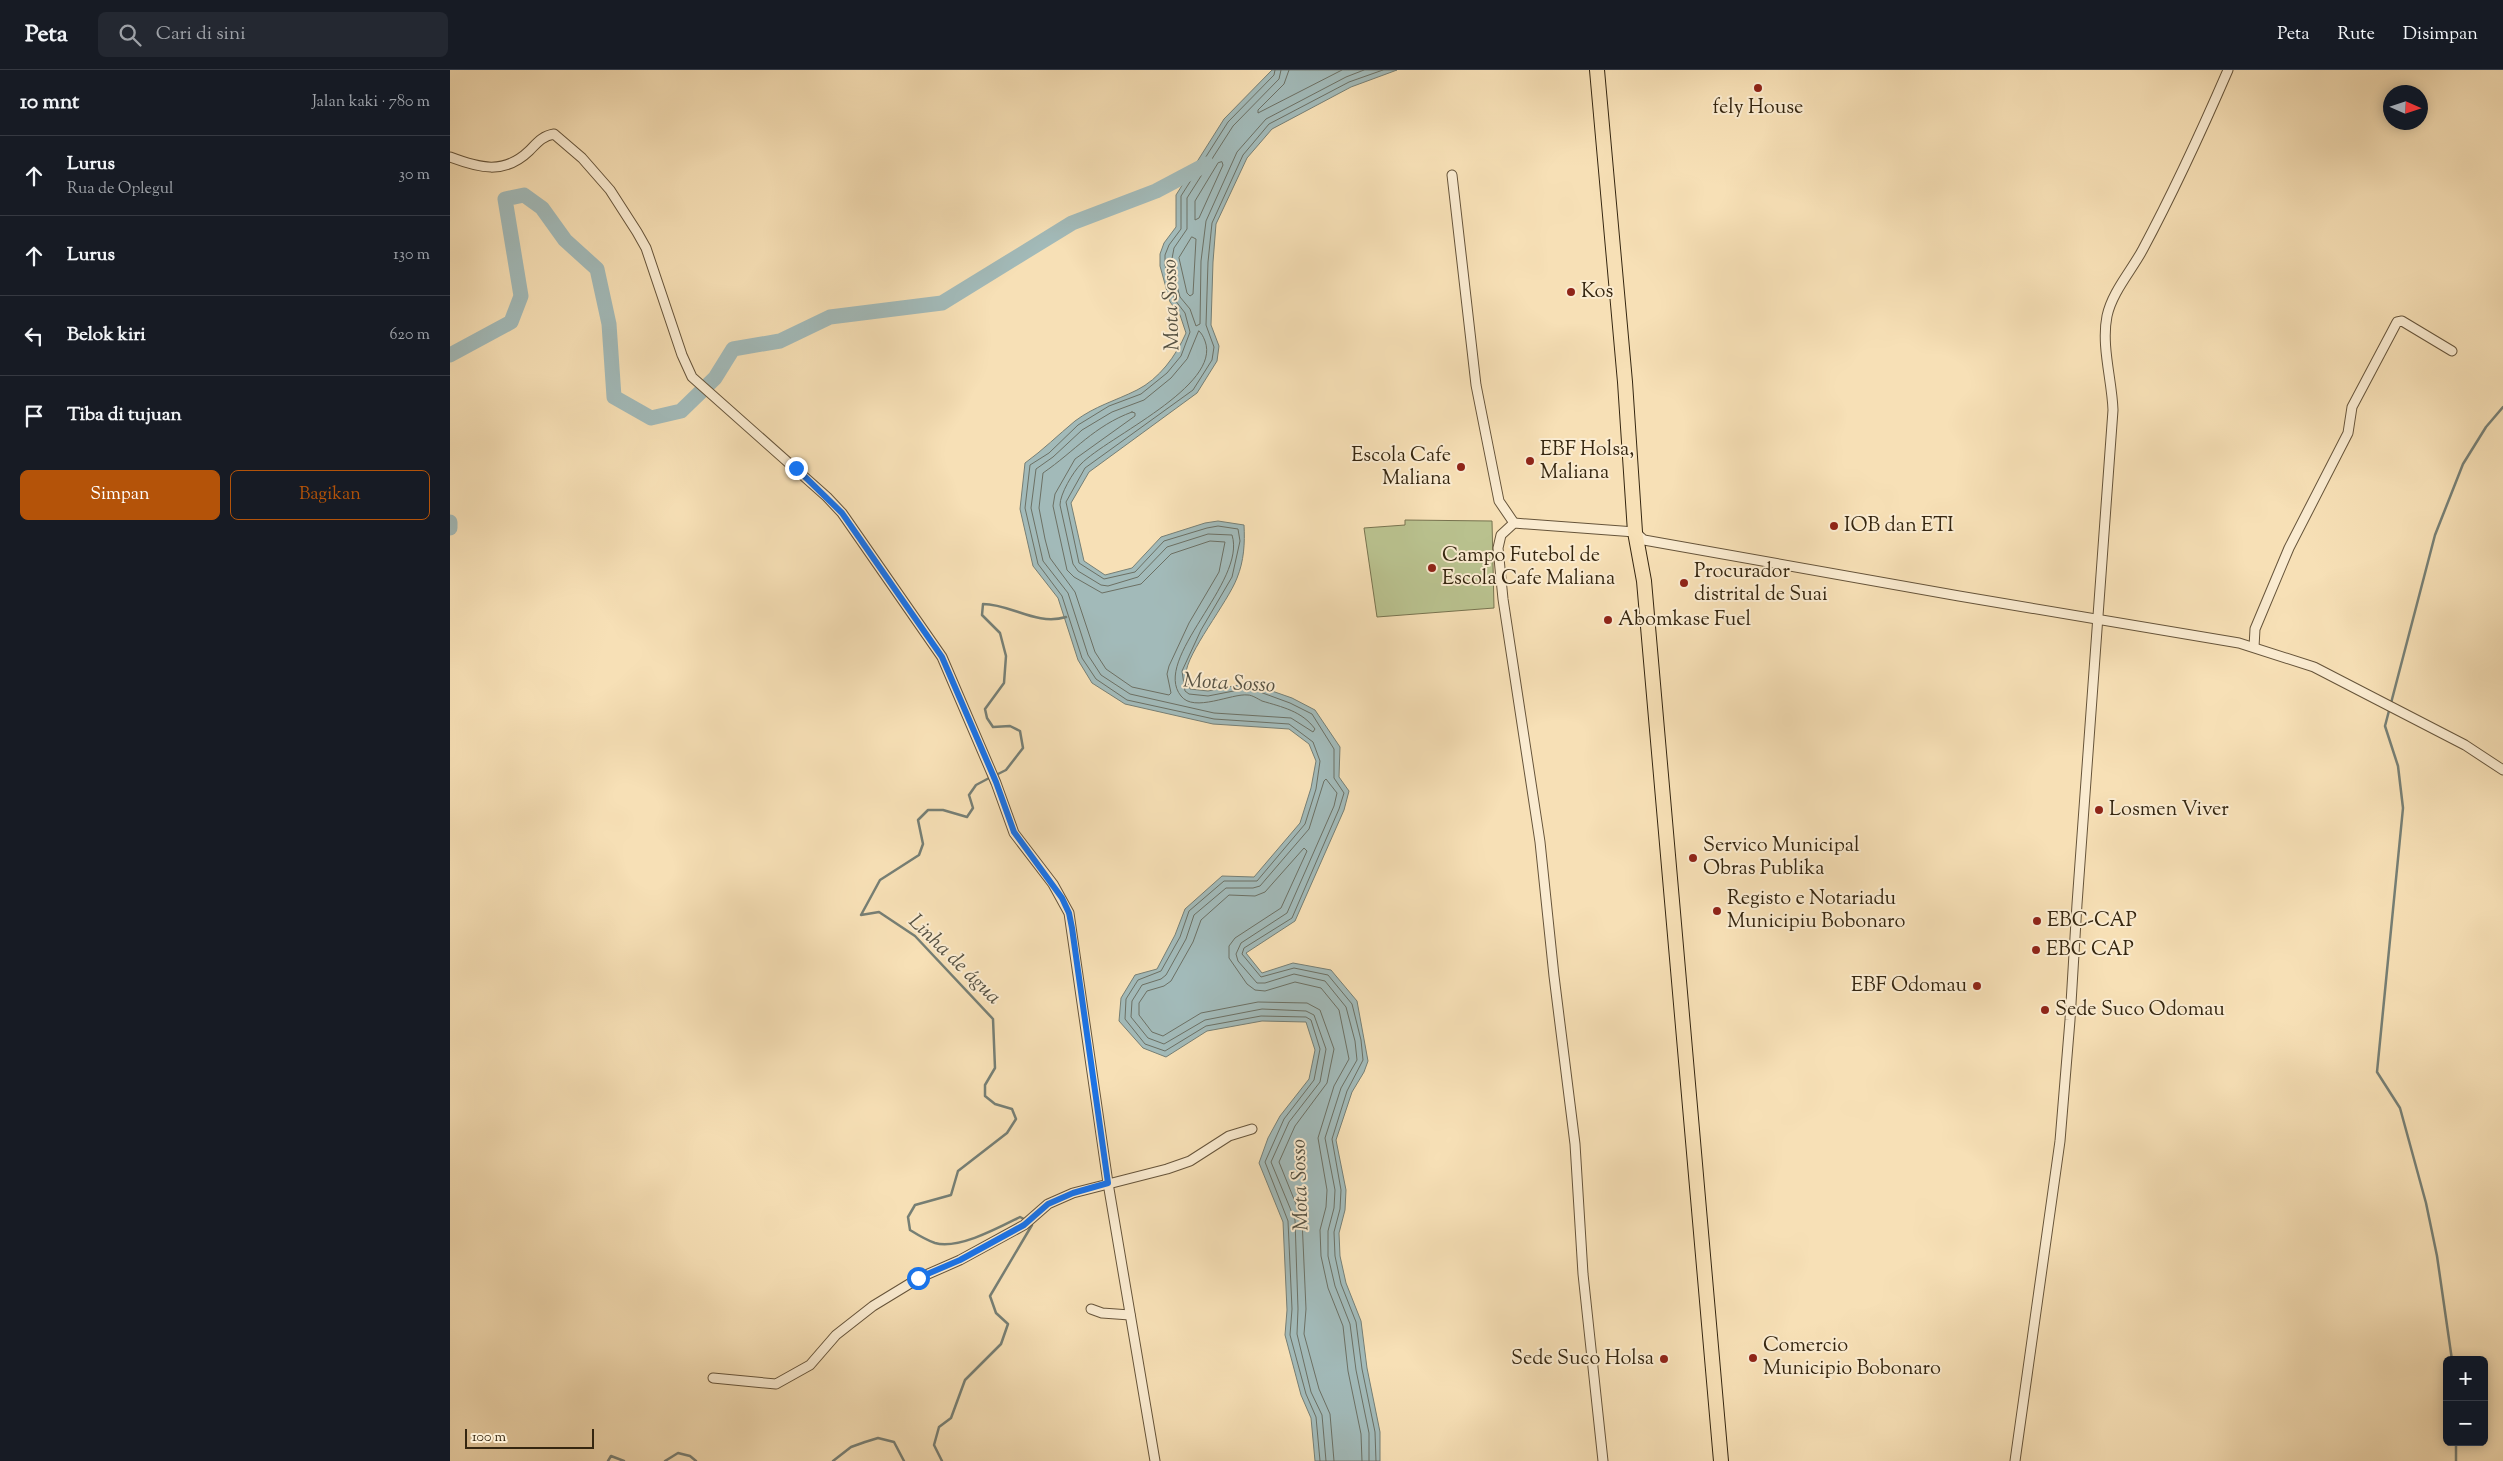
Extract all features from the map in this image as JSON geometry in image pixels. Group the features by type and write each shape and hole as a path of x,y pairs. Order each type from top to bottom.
{"main road":[{"path":"1597,70 1621,335 1636,532 1644,581 1721,1461"}],"street":[{"path":"2015,1461 2060,1141 2070,1020 2113,410 2108,364 2107,317 2110,306 2143,249 2194,147 2228,70"},
{"path":"450,158 477,168 491,168 519,160 548,135 554,134 562,139 610,190 638,232 646,248 684,362 692,377 827,497 842,513 942,657 996,782 1014,832 1053,884 1069,913 1108,1183 1155,1461"},
{"path":"1452,175 1476,385 1499,501 1514,523"},
{"path":"2254,647 2255,629 2289,548 2348,433 2352,407 2397,322 2402,321 2452,351"},
{"path":"1603,1461 1583,1274 1576,1144 1554,976 1540,842 1502,599 1498,548 1502,535 1514,523 1636,532 1644,540 2097,620 2239,643 2314,667 2465,745 2503,770"},
{"path":"713,1378 776,1384 810,1365 836,1336 874,1306 918,1278 960,1260 1029,1222 1048,1204 1073,1193 1190,1161 1229,1136 1252,1129"},
{"path":"1091,1309 1102,1313 1130,1315"}],"green space":[{"name":"Campo Futebol de Escola Cafe Maliana","path":"1405,520 1492,521 1494,608 1377,617 1364,528 1405,525"}],"water":[{"name":"Mota Sosso","path":"1272,70 1397,70 1351,87 1272,129 1247,158 1216,224 1211,325 1219,346 1217,361 1197,393 1089,472 1071,503 1084,561 1105,575 1132,568 1161,537 1205,523 1218,521 1244,525 1244,552 1239,572 1232,588 1188,665 1186,676 1190,689 1208,691 1249,683 1292,698 1315,710 1340,747 1339,777 1349,791 1344,810 1295,921 1246,953 1262,973 1293,963 1331,970 1357,1001 1368,1061 1352,1092 1336,1140 1346,1190 1345,1210 1339,1233 1340,1256 1346,1283 1361,1321 1367,1368 1380,1432 1380,1461 1315,1461 1311,1418 1301,1395 1285,1335 1287,1310 1283,1222 1259,1163 1268,1138 1280,1116 1309,1079 1315,1050 1306,1022 1262,1021 1207,1031 1166,1057 1143,1048 1119,1021 1121,998 1135,975 1157,969 1175,935 1185,909 1222,876 1254,877 1300,823 1311,788 1316,761 1309,744 1289,729 1213,724 1125,704 1092,683 1078,660 1058,598 1033,566 1020,509 1025,463 1075,421 1153,380 1177,350 1186,333 1180,315 1170,302 1160,266 1160,254 1164,243 1176,227 1176,195 1224,119"}],"waterway":[{"path":"450,355 511,322 521,296 505,199 524,195 542,208 565,240 597,269 609,324 614,397 651,418 681,411 715,378 733,349 780,341 830,317 942,303 1072,223 1156,191 1207,164"},
{"path":"2451,1356 2437,1256 2426,1203 2400,1108 2377,1072 2403,808 2398,766 2385,726 2435,535 2463,464 2486,427 2503,407"},
{"path":"450,522 450,528"},
{"name":"Linha de água","path":"996,775 1006,770 1023,748 1020,731 1010,726 993,727 987,718 985,709 1004,683 1006,656 1000,633 982,615 983,604 1004,607 1044,619 1066,617"},
{"name":"Linha de água","path":"991,777 976,785 969,795 973,808 967,817 943,810 928,810 918,820 923,844 919,855 880,880 861,915 879,912 915,936 993,1019 995,1068 985,1085 985,1096 995,1104 1012,1109 1016,1119 1007,1133 958,1171 951,1195 915,1205 908,1217 910,1230 932,1242 944,1244 979,1236 1020,1217 1026,1220"},
{"path":"942,1461 934,1445 939,1427 951,1418 965,1380 1001,1344 1008,1324 996,1313 990,1296 1032,1225 1030,1223"},
{"path":"833,1461 851,1447 878,1438 894,1442 904,1461"},
{"path":"2456,1446 2456,1461"},
{"path":"665,1461 678,1453 690,1456 696,1461"},
{"path":"608,1461 611,1456 624,1461"}],"place":[{"name":"fely House","path":"1758,88"},
{"name":"Kos","path":"1571,292"},
{"name":"EBF Holsa, Maliana","path":"1530,461"},
{"name":"Escola Cafe Maliana","path":"1461,467"},
{"name":"IOB dan ETI","path":"1834,526"},
{"name":"Campo Futebol de Escola Cafe Maliana","path":"1432,568"},
{"name":"Procurador distrital de Suai","path":"1684,583"},
{"name":"Abomkase Fuel","path":"1608,620"},
{"name":"Losmen Viver","path":"2099,810"},
{"name":"Servico Municipal Obras Publika","path":"1693,858"},
{"name":"Registo e Notariadu Municipiu Bobonaro","path":"1717,911"},
{"name":"EBC-CAP","path":"2037,921"},
{"name":"EBC CAP","path":"2036,950"},
{"name":"EBF Odomau","path":"1977,986"},
{"name":"Sede Suco Odomau","path":"2045,1010"},
{"name":"Comercio Municipio Bobonaro","path":"1753,1358"},
{"name":"Sede Suco Holsa","path":"1664,1359"}],"route":[{"path":"796,468 842,513 942,657 996,782 1014,832 1062,898 1069,913 1072,928 1108,1183 1073,1193 1048,1204 1024,1225 960,1260 918,1278"}]}
